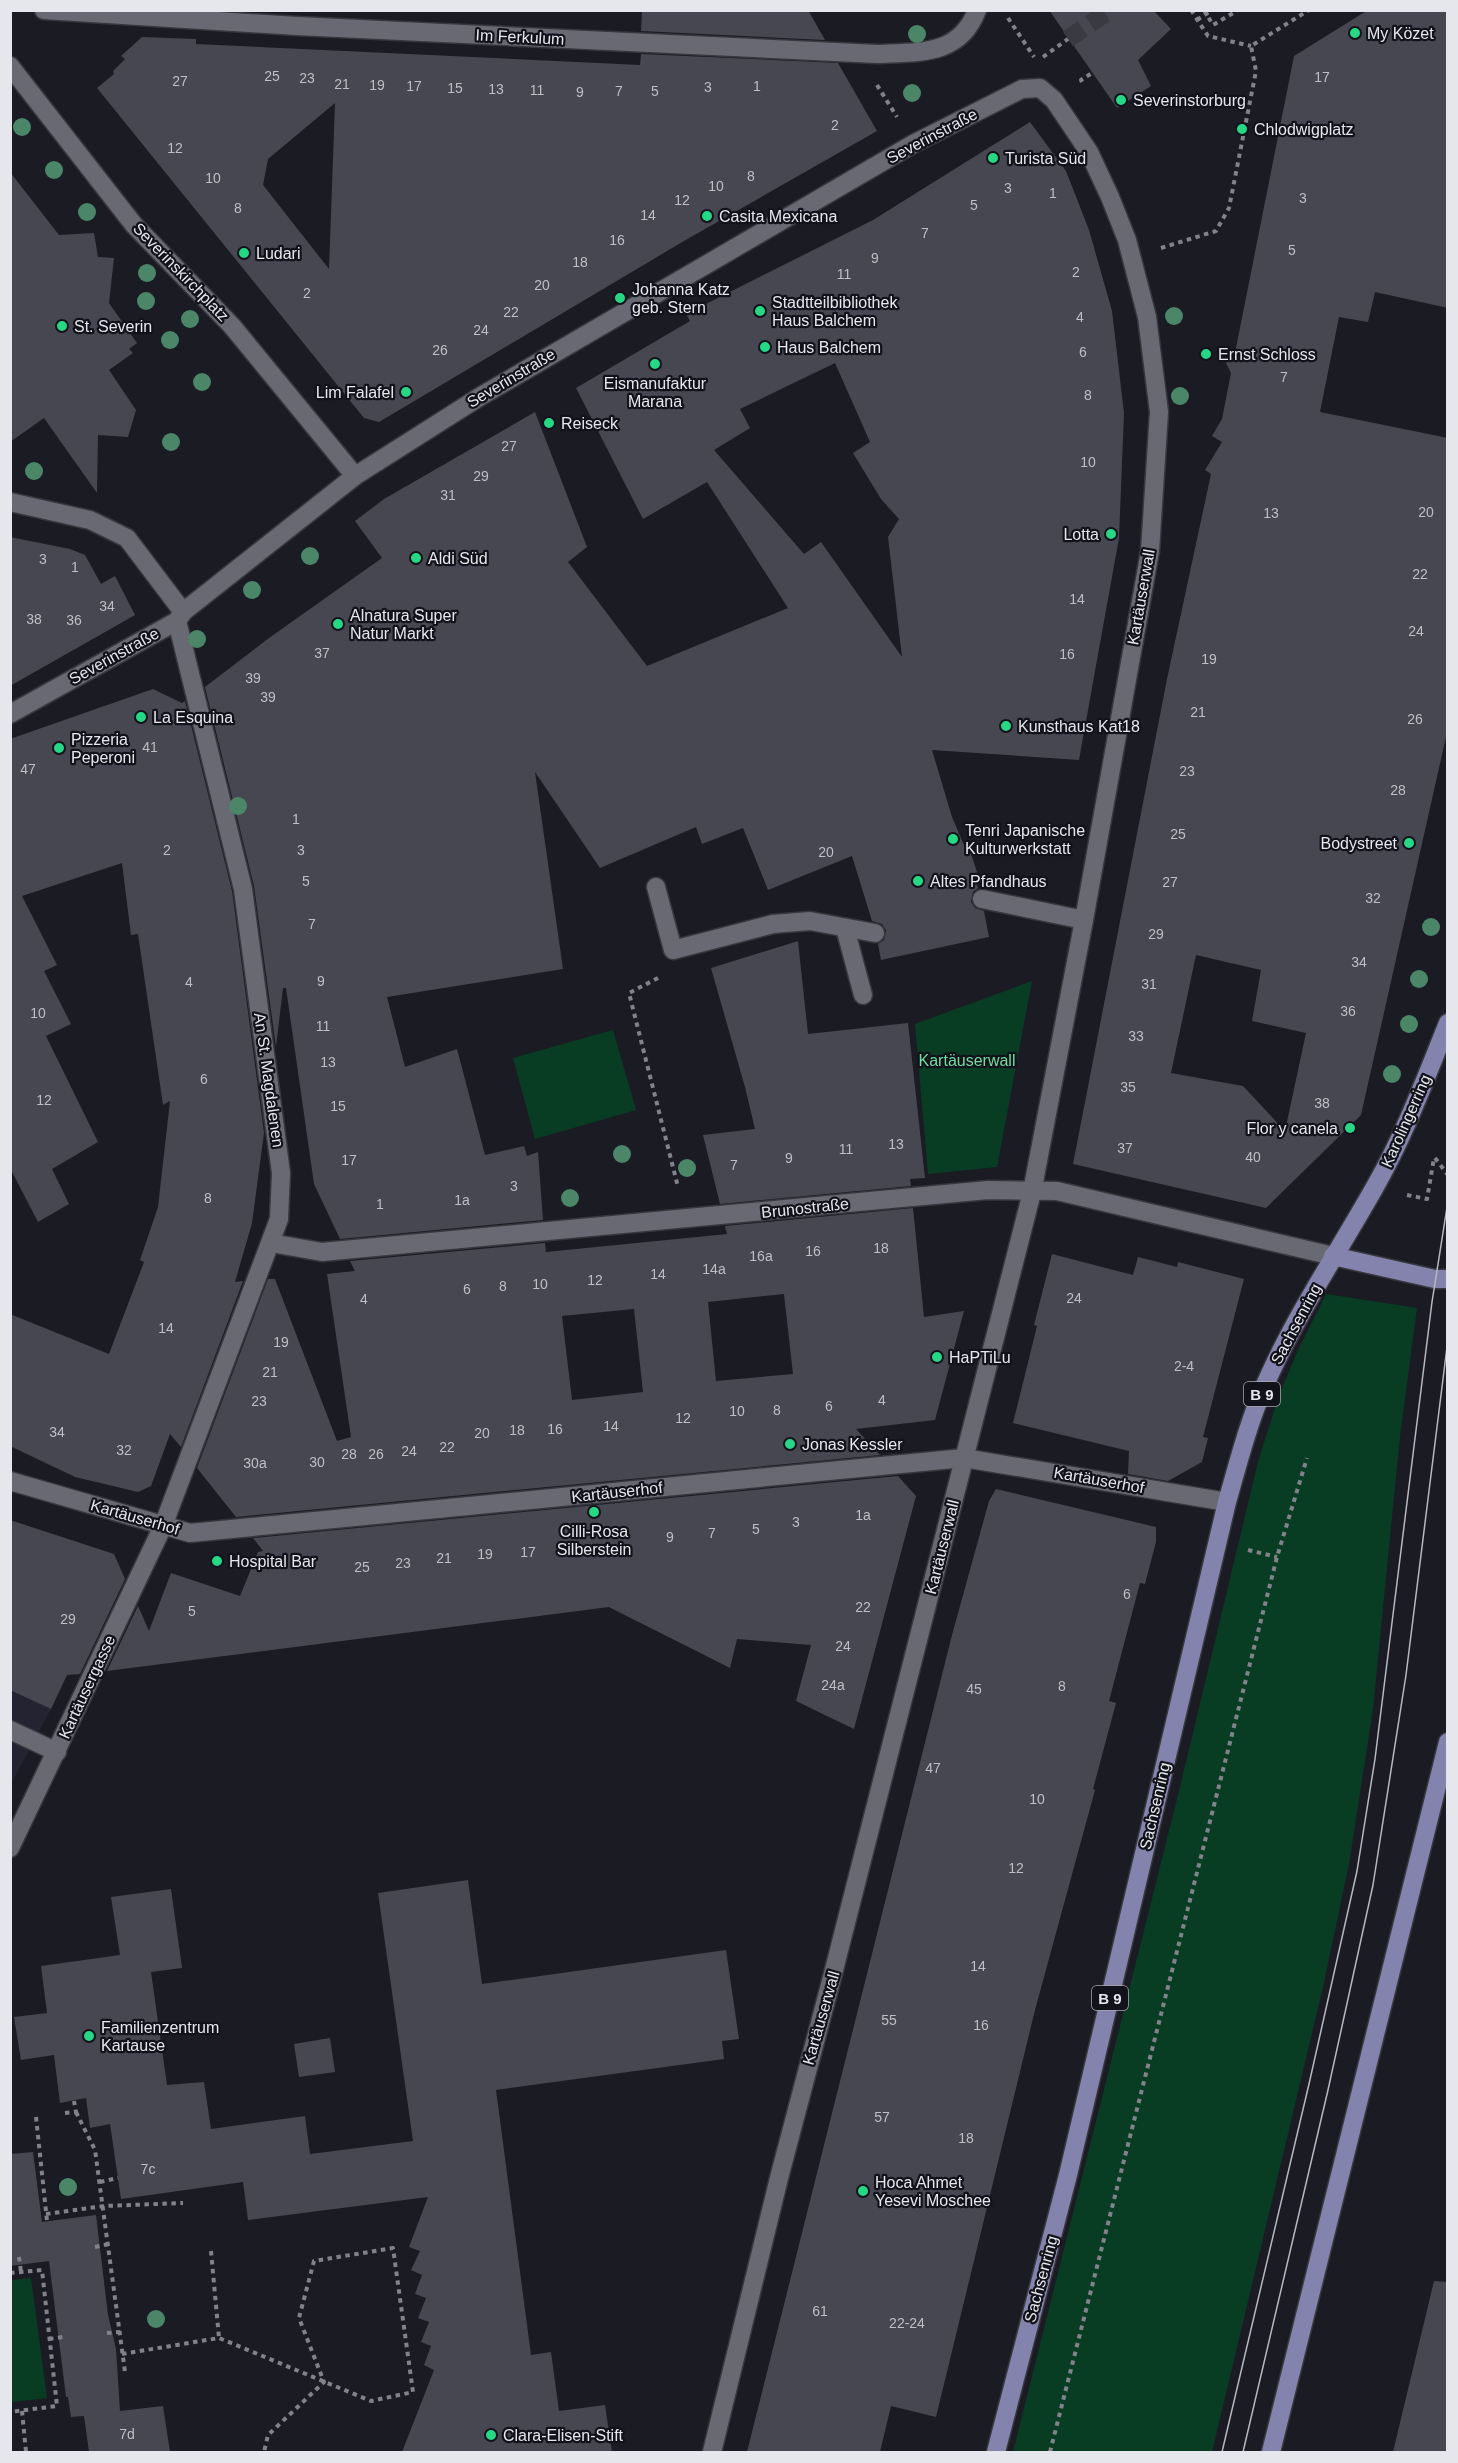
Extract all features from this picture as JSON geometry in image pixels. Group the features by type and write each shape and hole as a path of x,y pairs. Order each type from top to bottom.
{"main road":[{"name":"Karolingerring","path":"1376,1185 1421,1089 1448,1023"},
{"name":"Sachsenring","path":"996,2452 1068,2175 1227,1502 1245,1441 1268,1377 1333,1256 1376,1185"},
{"path":"1333,1256 1435,1279 1448,1279"},
{"path":"1271,2452 1448,1742"}],"street":[{"name":"Im Ferkulum","path":"44,10 877,54 943,48 961,38 973,22 977,10"},
{"name":"Severinskirchplatz","path":"10,66 135,225 232,326 355,476"},
{"name":"Kartäuserwall","path":"712,2452 790,2135 1032,1192 1084,920 1150,551 1159,412 1147,317 1132,257 1110,197 1089,152 1054,100 1040,88"},
{"name":"Severinstraße","path":"10,714 180,616 355,476 481,396 913,144 1022,89 1040,88"},
{"path":"10,502 90,520 127,538 180,616"},
{"name":"An St. Magdalenen","path":"163,1526 271,1243 279,1219 282,1173 243,889 180,616"},
{"path":"656,888 674,950 772,924 810,921 875,933"},
{"path":"981,899 1084,920"},
{"path":"845,928 863,995"},
{"name":"Brunostraße","path":"271,1243 322,1252 686,1220 988,1190 1057,1191 1333,1256"},
{"name":"Kartäuserhof","path":"10,1481 190,1533 964,1458 1227,1502"},
{"name":"Kartäusergasse","path":"10,1848 163,1526"},
{"path":"10,1730 57,1752"}],"path":[{"path":"1191,10 1208,36 1251,46 1309,10"},
{"path":"1197,20 1205,12 1212,10"},
{"path":"1205,12 1213,25 1238,10"},
{"path":"1003,11 1037,61 1068,39"},
{"path":"1132,257 1216,231 1228,208 1256,70 1251,46"},
{"path":"877,54 875,81 913,144"},
{"path":"1085,86 1081,80 1092,73"},
{"path":"629,993 686,1220"},
{"path":"1434,1158 1448,1174"},
{"path":"1050,2452 1277,1557 1307,1458"},
{"path":"74,2100 76,2112 95,2150 125,2372"},
{"path":"65,2113 76,2112"},
{"path":"36,2117 47,2221"},
{"path":"100,2182 118,2178"},
{"path":"46,2214 104,2206 183,2203"},
{"path":"96,2247 109,2244"},
{"path":"122,2355 219,2338 324,2382 371,2401 413,2392 393,2248 314,2261 299,2318 324,2382"},
{"path":"211,2251 219,2338"},
{"path":"19,2257 21,2272"},
{"path":"10,2273 42,2270 57,2406 10,2412"},
{"path":"107,2333 120,2332"},
{"path":"49,2339 63,2337"},
{"path":"264,2452 268,2435 324,2382"},
{"path":"22,2411 26,2452"}],"shaded area":[{"path":"11,1690 51,1709 11,1784"}],"green space":[{"name":"Kartäuserwall","path":"1032,981 997,1167 928,1174 915,1024"},
{"path":"613,1030 636,1110 535,1139 513,1058"},
{"path":"1326,1294 1417,1308 1400,1436 1373,1709 1349,1864 1323,1987 1212,2452 1013,2452 1179,1791 1258,1462 1279,1395"},
{"path":"31,2278 47,2398 11,2402 11,2280"}],"building":[{"path":"642,10 808,10 825,40 641,31"},
{"name":"Severinstorburg","path":"1049,10 1153,10 1171,29 1138,60 1151,86 1117,108"},
{"path":"1368,10 1448,10 1448,308 1375,292 1368,322 1339,317 1320,412 1448,438 1448,728 1361,1115 1266,1208 1073,1164 1167,679 1211,474 1205,470 1222,442 1212,436 1222,419 1231,373 1225,361 1234,358 1294,56","holes":["1196,955 1261,970 1252,1021 1306,1033 1285,1131 1243,1086 1171,1073"]},
{"path":"142,37 196,39 196,44 640,65 641,54 838,63 877,131 684,241 379,422 364,418 97,88 114,74 113,71 125,59 121,56","holes":["335,103 329,269 263,185 268,159"]},
{"path":"1030,122 1066,171 1089,230 1112,311 1124,413 1119,538 1079,760 932,750 952,817 966,850 971,854 977,872 974,876 978,888 973,892 971,902 975,908 984,911 989,937 881,960 878,944 884,940 886,930 882,924 872,921 852,856 768,890 743,828 702,844 696,827 600,868 535,772 563,969 387,997 405,1067 457,1049 485,1155 524,1146 527,1156 538,1152 543,1220 340,1239 314,1184 286,988 283,988 276,1047 254,886 205,687 269,638 382,558 355,521 384,499 535,412 587,547 568,562 647,666 788,608 707,482 643,519 576,388 690,321 686,314 873,220","holes":["835,363 870,442 853,453 881,499 899,519 888,537 902,657 821,542 804,554 714,450 750,428 740,409"]},
{"name":"St. Severin","path":"10,172 59,235 94,233 98,257 114,258 109,303 137,343 129,349 133,353 109,370 136,410 128,437 98,435 97,493 44,418 10,442"},
{"path":"10,537 70,549 85,555 101,584 115,576 135,615 10,686"},
{"path":"153,689 182,703 185,701 232,891 264,1133 252,1223 235,1282 243,1281 181,1447 170,1434 151,1486 138,1492 75,1477 10,1446 10,1314 109,1354 144,1262 140,1260 158,1207 170,1101 163,1105 138,934 131,935 122,863 22,896 57,965 44,971 71,1024 46,1036 98,1142 52,1169 69,1204 38,1222 10,1168 10,739"},
{"path":"798,941 808,1034 908,1023 925,1178 910,1179 911,1186 720,1204 703,1135 755,1129 711,968"},
{"path":"913,1208 924,1317 964,1311 935,1420 856,1429 880,1455 236,1517 197,1468 268,1279 275,1279 337,1441 351,1437 327,1274 355,1271 350,1261 545,1243 546,1252 727,1234 725,1226","holes":["784,1294 793,1374 716,1381 708,1302","634,1309 643,1392 572,1400 562,1316"]},
{"path":"1052,1254 1133,1275 1138,1257 1177,1267 1178,1262 1244,1279 1203,1437 1208,1438 1202,1462 1168,1481 1128,1474 1129,1451 1013,1423"},
{"path":"898,1476 916,1496 854,1729 796,1701 811,1645 737,1639 730,1668 609,1607 107,1671 138,1606 149,1631 171,1573 240,1596 258,1552 263,1551 253,1538"},
{"path":"996,1489 1156,1527 1156,1542 1145,1584 1140,1583 1109,1701 1116,1703 1093,1789 1095,1790 1035,2010 936,2417 891,2406 880,2452 747,2452 952,1635 989,1501"},
{"path":"10,1520 114,1554 125,1579 80,1674 67,1675 51,1709 10,1690"},
{"path":"468,1880 482,1984 726,1950 739,2039 722,2041 724,2059 496,2090 531,2355 551,2352 559,2411 605,2405 612,2452 402,2452 434,2370 424,2365 431,2346 421,2342 429,2322 418,2318 426,2298 415,2294 422,2275 411,2270 420,2251 409,2247 428,2197 248,2220 243,2182 121,2199 110,2124 90,2128 86,2098 60,2103 54,2055 21,2060 14,2017 47,2013 41,1966 120,1955 111,1897 171,1889 182,1968 151,1972 167,2085 204,2082 211,2129 305,2116 310,2154 413,2141 378,1893"},
{"path":"330,2038 335,2072 299,2077 294,2044"},
{"path":"33,2152 42,2222 96,2215 108,2315 116,2349 120,2411 163,2406 170,2452 89,2452 84,2416 71,2417 68,2397 66,2397 49,2261 10,2266 10,2154"},
{"path":"1434,2281 1448,2282 1448,2452 1393,2452"}],"tunnel":[{"path":"1068,39 1110,10"}],"tram line":[{"path":"1222,2452 1357,1871 1375,1759 1432,1302 1448,1201"},
{"path":"1243,2452 1328,2090 1373,1885 1406,1675 1448,1339"}],"place":[{"name":"My Közet","path":"1355,33"},
{"name":"Severinstorburg","path":"1121,100"},
{"name":"Chlodwigplatz","path":"1242,129"},
{"name":"Turista Süd","path":"993,158"},
{"name":"Casita Mexicana","path":"707,216"},
{"name":"Ludari","path":"244,253"},
{"name":"Johanna Katz geb. Stern","path":"620,298"},
{"name":"Stadtteilbibliothek Haus Balchem","path":"760,311"},
{"name":"St. Severin","path":"62,326"},
{"name":"Haus Balchem","path":"765,347"},
{"name":"Ernst Schloss","path":"1206,354"},
{"name":"Eismanufaktur Marana","path":"655,364"},
{"name":"Lim Falafel","path":"406,392"},
{"name":"Reiseck","path":"549,423"},
{"name":"Lotta","path":"1111,534"},
{"name":"Aldi Süd","path":"416,558"},
{"name":"Alnatura Super Natur Markt","path":"338,624"},
{"name":"La Esquina","path":"141,717"},
{"name":"Kunsthaus Kat18","path":"1006,726"},
{"name":"Pizzeria Peperoni","path":"59,748"},
{"name":"Tenri Japanische Kulturwerkstatt","path":"953,839"},
{"name":"Bodystreet","path":"1409,843"},
{"name":"Altes Pfandhaus","path":"918,881"},
{"name":"Flor y canela","path":"1350,1128"},
{"name":"HaPTiLu","path":"937,1357"},
{"name":"Jonas Kessler","path":"790,1444"},
{"name":"Cilli-Rosa Silberstein","path":"594,1512"},
{"name":"Hospital Bar","path":"217,1561"},
{"name":"Familienzentrum Kartause","path":"89,2036"},
{"name":"Hoca Ahmet Yesevi Moschee","path":"863,2191"},
{"name":"Clara-Elisen-Stift","path":"491,2435"}]}
